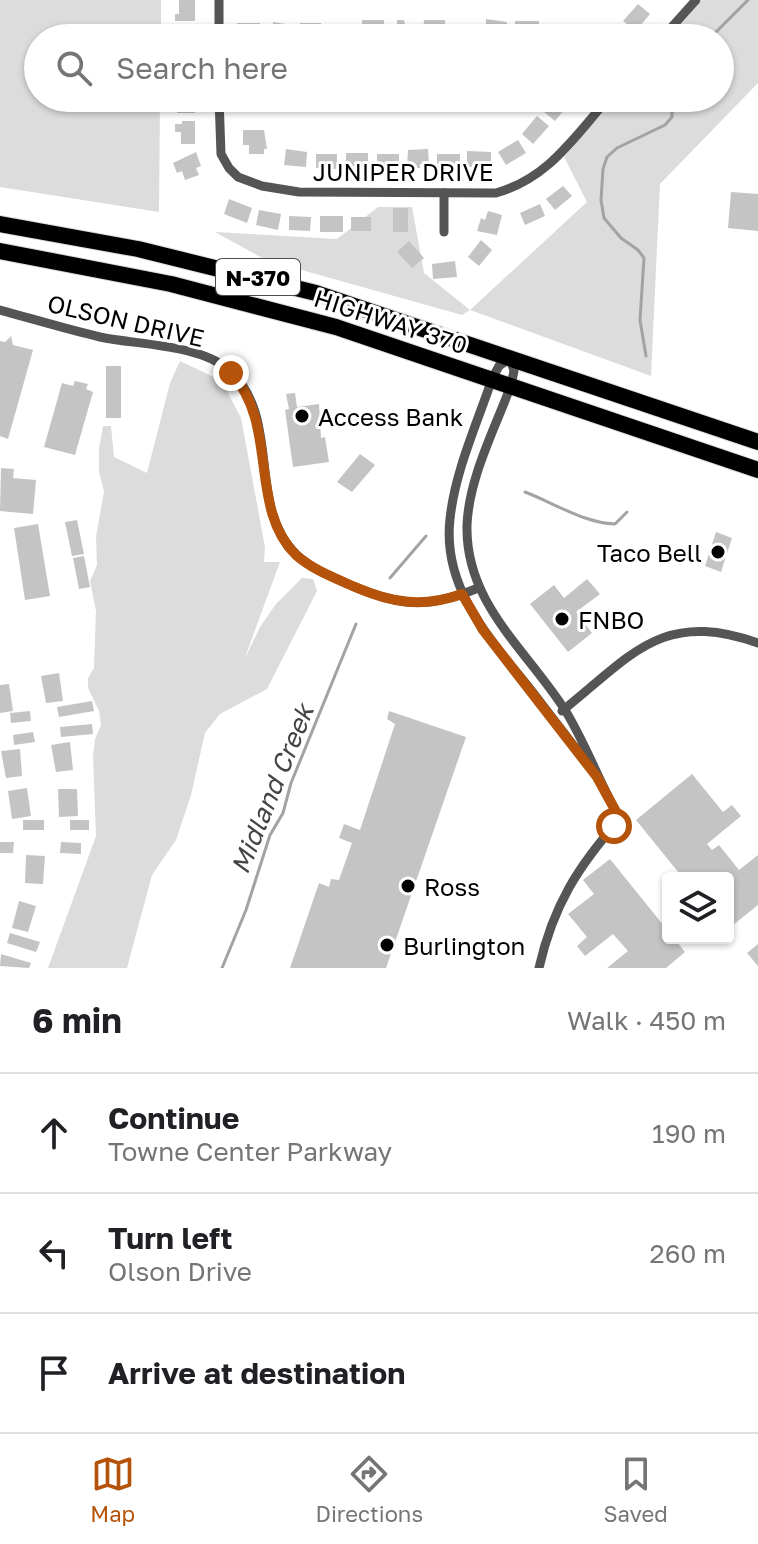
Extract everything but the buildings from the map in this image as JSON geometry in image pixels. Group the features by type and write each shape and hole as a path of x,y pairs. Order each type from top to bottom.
{"highway":[{"name":"HIGHWAY 370","path":"0,224 138,249 267,280 371,310 758,442"},
{"name":"HIGHWAY 370","path":"0,251 111,271 336,327 758,470"}],"street":[{"path":"219,0 219,24"},
{"path":"675,24 696,0"},
{"name":"JUNIPER DRIVE","path":"220,112 221,154 229,168 238,177 274,190 444,193 496,193 533,179 559,155 591,112"},
{"path":"444,193 444,232"},
{"name":"OLSON DRIVE","path":"0,310 81,332 192,353 226,368 245,389 255,410 272,512 280,532 294,552 328,575 392,601 421,604 478,588"},
{"path":"539,968 555,914 568,885 620,819 564,709 478,588 469,554 468,511 478,474 511,385 514,371 510,358 499,366 492,379 459,477 450,520 450,553 462,594 483,630 597,777"},
{"path":"553,718 660,637 683,631 709,630 758,643"}],"shaded area":[{"path":"0,0 161,0 161,24 24,24 24,112 160,112 159,212 0,187"},
{"path":"702,0 758,0 758,83 734,108 734,24 681,24"},
{"path":"604,112 730,112 660,184 651,376 470,310 587,202 564,157"},
{"path":"378,207 412,207 424,273 470,310 462,315 266,260 215,232 337,239"},
{"path":"180,361 222,381 241,418 265,547 264,562 280,562 244,660 260,627 276,604 302,578 313,579 317,591 267,689 220,714 205,733 191,795 176,840 152,875 127,968 48,968 96,836 93,756 101,725 99,711 88,688 88,678 94,668 96,611 90,581 97,565 96,537 104,491 99,472 103,426 111,426 114,457 147,473 170,383"}],"waterway":[{"name":"Midland Creek","path":"724,24 748,0"},
{"name":"Midland Creek","path":"646,356 640,320 644,258 604,218 601,200 603,169 607,157 617,148 665,125 672,112"},
{"name":"Midland Creek","path":"525,492 603,523 615,524 627,512"},
{"name":"Midland Creek","path":"390,578 426,536"},
{"name":"Midland Creek","path":"222,968 246,910 270,835 283,813 291,783 356,624"}],"place":[{"name":"Access Bank","path":"302,416"},
{"name":"Taco Bell","path":"718,552"},
{"name":"FNBO","path":"562,619"},
{"name":"Ross","path":"408,886"},
{"name":"Burlington","path":"387,945"}],"route":[{"path":"231,373 245,389 255,410 272,512 280,532 294,552 328,575 392,601 421,604 462,594 483,630 597,777 620,819 614,826"}]}
